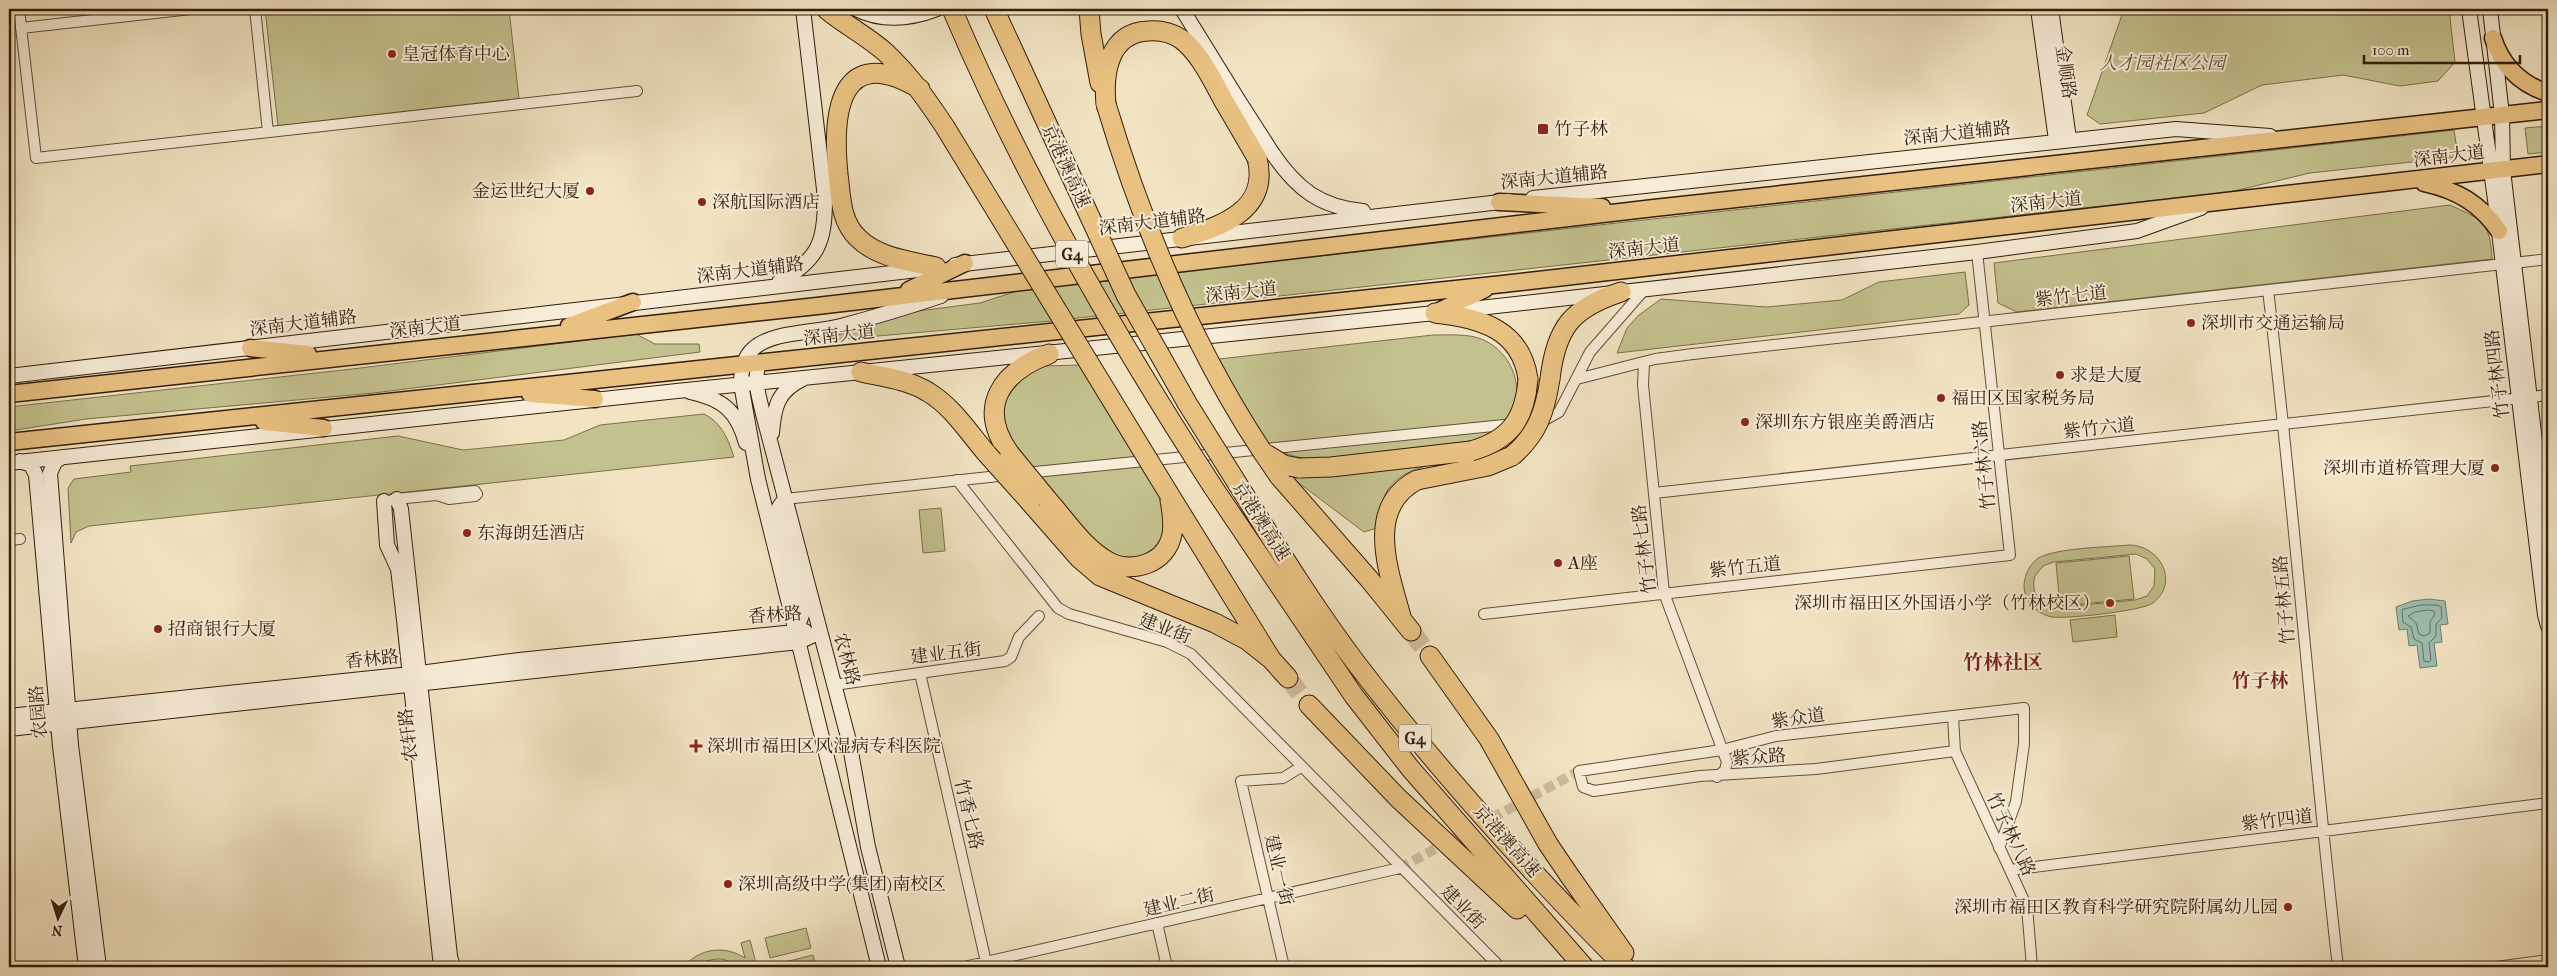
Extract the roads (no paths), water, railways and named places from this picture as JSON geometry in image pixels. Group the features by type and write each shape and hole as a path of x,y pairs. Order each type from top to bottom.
{"highway":[{"path":"826,9 883,51 920,89 1272,659 1288,678"},
{"name":"京港澳高速","path":"952,9 980,75 1097,300 1213,487 1354,696 1410,768 1584,967"},
{"name":"京港澳高速","path":"994,9 1126,295 1187,404 1300,583 1355,662 1414,736 1552,891 1625,967"},
{"path":"1089,9 1096,67 1136,195 1179,298 1209,360 1255,442 1279,476 1370,579 1406,625 1385,549 1385,522 1393,500 1407,484 1417,480 1488,466 1512,456 1528,441 1541,421 1546,404 1555,345 1570,319 1593,302 1621,292"},
{"path":"1106,104 1105,75 1111,55 1130,35 1150,30 1172,34 1190,47 1231,100 1265,156 1257,190 1246,206 1226,222 1182,238"},
{"path":"920,89 902,79 873,74 850,84 838,108 827,144 833,199 848,227 858,239 889,257 936,268"},
{"path":"1255,442 1274,460 1299,468 1331,467 1471,451 1498,440 1509,431 1523,408 1528,379 1523,357 1509,338 1499,330 1475,320 1435,313"},
{"path":"1049,354 1017,369 1007,378 999,391 996,424 1003,445 1079,558 1100,576 1215,623 1247,640 1272,659"},
{"path":"862,372 907,382 928,392 948,408 987,454 1039,501 1102,557 1121,566 1145,566 1156,559 1170,544 1173,523 1169,494"},
{"path":"1430,656 1489,739 1564,868 1636,967"},
{"path":"1309,705 1398,798 1579,967"}],"main road":[{"path":"803,9 827,144"},
{"path":"856,9 879,16 898,18 915,16 937,9"},
{"path":"1182,9 1231,100"},
{"name":"金顺路","path":"2038,9 2063,140"},
{"name":"金顺路","path":"2051,9 2063,140"},
{"name":"竹子林四路","path":"2469,9 2483,118 2497,171 2524,397 2545,615 2548,626"},
{"name":"竹子林四路","path":"2490,9 2502,116 2497,171 2499,231 2508,264"},
{"path":"2493,38 2502,60 2510,71 2528,84 2548,93"},
{"name":"深南大道","path":"9,394 966,289 1654,208 2301,139 2548,110"},
{"name":"深南大道辅路","path":"9,376 1182,238 2063,140 2189,129 2301,139"},
{"path":"1265,156 1318,199 1346,209 1394,214"},
{"name":"深南大道","path":"9,442 1502,284 2544,166"},
{"path":"2414,181 2450,190 2474,203 2482,209 2499,231"},
{"path":"774,285 807,264 816,252 833,199"},
{"path":"1499,202 1654,208"},
{"path":"14,462 595,399 1435,313 1977,252 2137,231 2214,204"},
{"path":"885,298 927,282 966,263"},
{"path":"1435,313 1478,292 1502,284"},
{"name":"深南大道","path":"751,364 753,348 774,338 838,327 966,289"},
{"path":"546,334 633,302"},
{"path":"250,348 343,357"},
{"path":"751,364 741,384 758,478 879,967"},
{"name":"农林路","path":"751,364 756,372 756,383 850,748 868,847 898,967"},
{"path":"772,443 775,406 794,384 807,378"},
{"path":"488,391 595,399"},
{"path":"677,391 707,397 731,411 738,419 758,478"},
{"name":"竹子林四路","path":"2524,397 2548,552"},
{"path":"232,418 324,428"},
{"name":"农园路","path":"47,526 50,473 55,462 62,457"},
{"name":"农园路","path":"14,462 31,465 36,474 47,526 86,967"},
{"path":"785,499 780,508 779,515 802,615 797,637"},
{"name":"农轩路","path":"394,504 387,545 398,569 453,967"},
{"name":"农轩路","path":"394,504 441,967"},
{"name":"香林路","path":"9,729 63,717 607,657 644,651 797,637 820,632"},
{"name":"香林路","path":"9,716 63,717"},
{"name":"农园路","path":"63,717 99,967"}],"street":[{"path":"19,9 36,158 638,91"},
{"path":"21,28 191,9"},
{"path":"255,9 268,132"},
{"name":"竹子林六路","path":"1977,252 2010,555"},
{"name":"紫竹七道","path":"1577,379 1644,363 1693,354 2548,259"},
{"path":"785,499 1543,421 1559,412 1590,352 1645,289"},
{"name":"竹子林五路","path":"2268,290 2284,424 2322,831 2338,967"},
{"name":"竹子林七路","path":"1644,363 1642,379 1664,593 1727,762 1725,770 1717,777"},
{"name":"紫竹六道","path":"1654,493 2548,395"},
{"name":"建业街","path":"957,480 1058,608 1069,614 1167,642 1184,649 1198,660 1301,768 1500,967"},
{"path":"394,504 437,495"},
{"path":"9,540 20,539"},
{"name":"紫竹五道","path":"1484,614 2010,555"},
{"name":"建业五街","path":"834,685 1005,661 1012,657 1019,637 1039,616"},
{"name":"竹香七路","path":"920,673 986,962"},
{"name":"紫众道","path":"1579,771 1722,750 1776,736 2024,708 2024,744 2016,802 2000,848"},
{"name":"竹子林八路","path":"1953,716 1955,751 2026,907 2032,967"},
{"name":"紫众路","path":"1579,771 1583,787 1594,790 1700,776 1717,777 1816,769 1955,751"},
{"name":"建业一街","path":"1284,967 1241,781 1283,778 1301,768"},
{"name":"紫竹四道","path":"2010,870 2548,803"},
{"name":"建业二街","path":"964,967 1400,868"},
{"path":"1157,924 1167,967"},
{"path":"2496,967 2548,960"}],"water":[{"path":"2429,599 2445,601 2448,624 2440,625 2442,642 2434,643 2437,666 2420,668 2417,645 2409,646 2407,629 2399,630 2396,607 2412,601"}],"tunnel":[{"path":"1411,631 1430,656"},
{"path":"1288,678 1309,705"},
{"path":"1400,868 1579,771"}],"place":[{"name":"皇冠体育中心","path":"392,54"},
{"name":"竹子林","path":"1543,129"},
{"name":"金运世纪大厦","path":"590,191"},
{"name":"深航国际酒店","path":"702,202"},
{"name":"深圳市交通运输局","path":"2191,323"},
{"name":"求是大厦","path":"2060,375"},
{"name":"福田区国家税务局","path":"1941,398"},
{"name":"深圳东方银座美爵酒店","path":"1745,422"},
{"name":"深圳市道桥管理大厦","path":"2495,468"},
{"name":"东海朗廷酒店","path":"467,533"},
{"name":"A座","path":"1558,563"},
{"name":"深圳市福田区外国语小学（竹林校区）","path":"2110,603"},
{"name":"招商银行大厦","path":"158,629"},
{"name":"深圳市福田区风湿病专科医院","path":"696,746"},
{"name":"深圳高级中学(集团)南校区","path":"728,884"},
{"name":"深圳市福田区教育科学研究院附属幼儿园","path":"2288,907"}],"district":[{"name":"竹林社区","path":"2003,662"},
{"name":"竹子林","path":"2260,680"}],"park label":[{"name":"人才园社区公园","path":"2162,63"}]}
